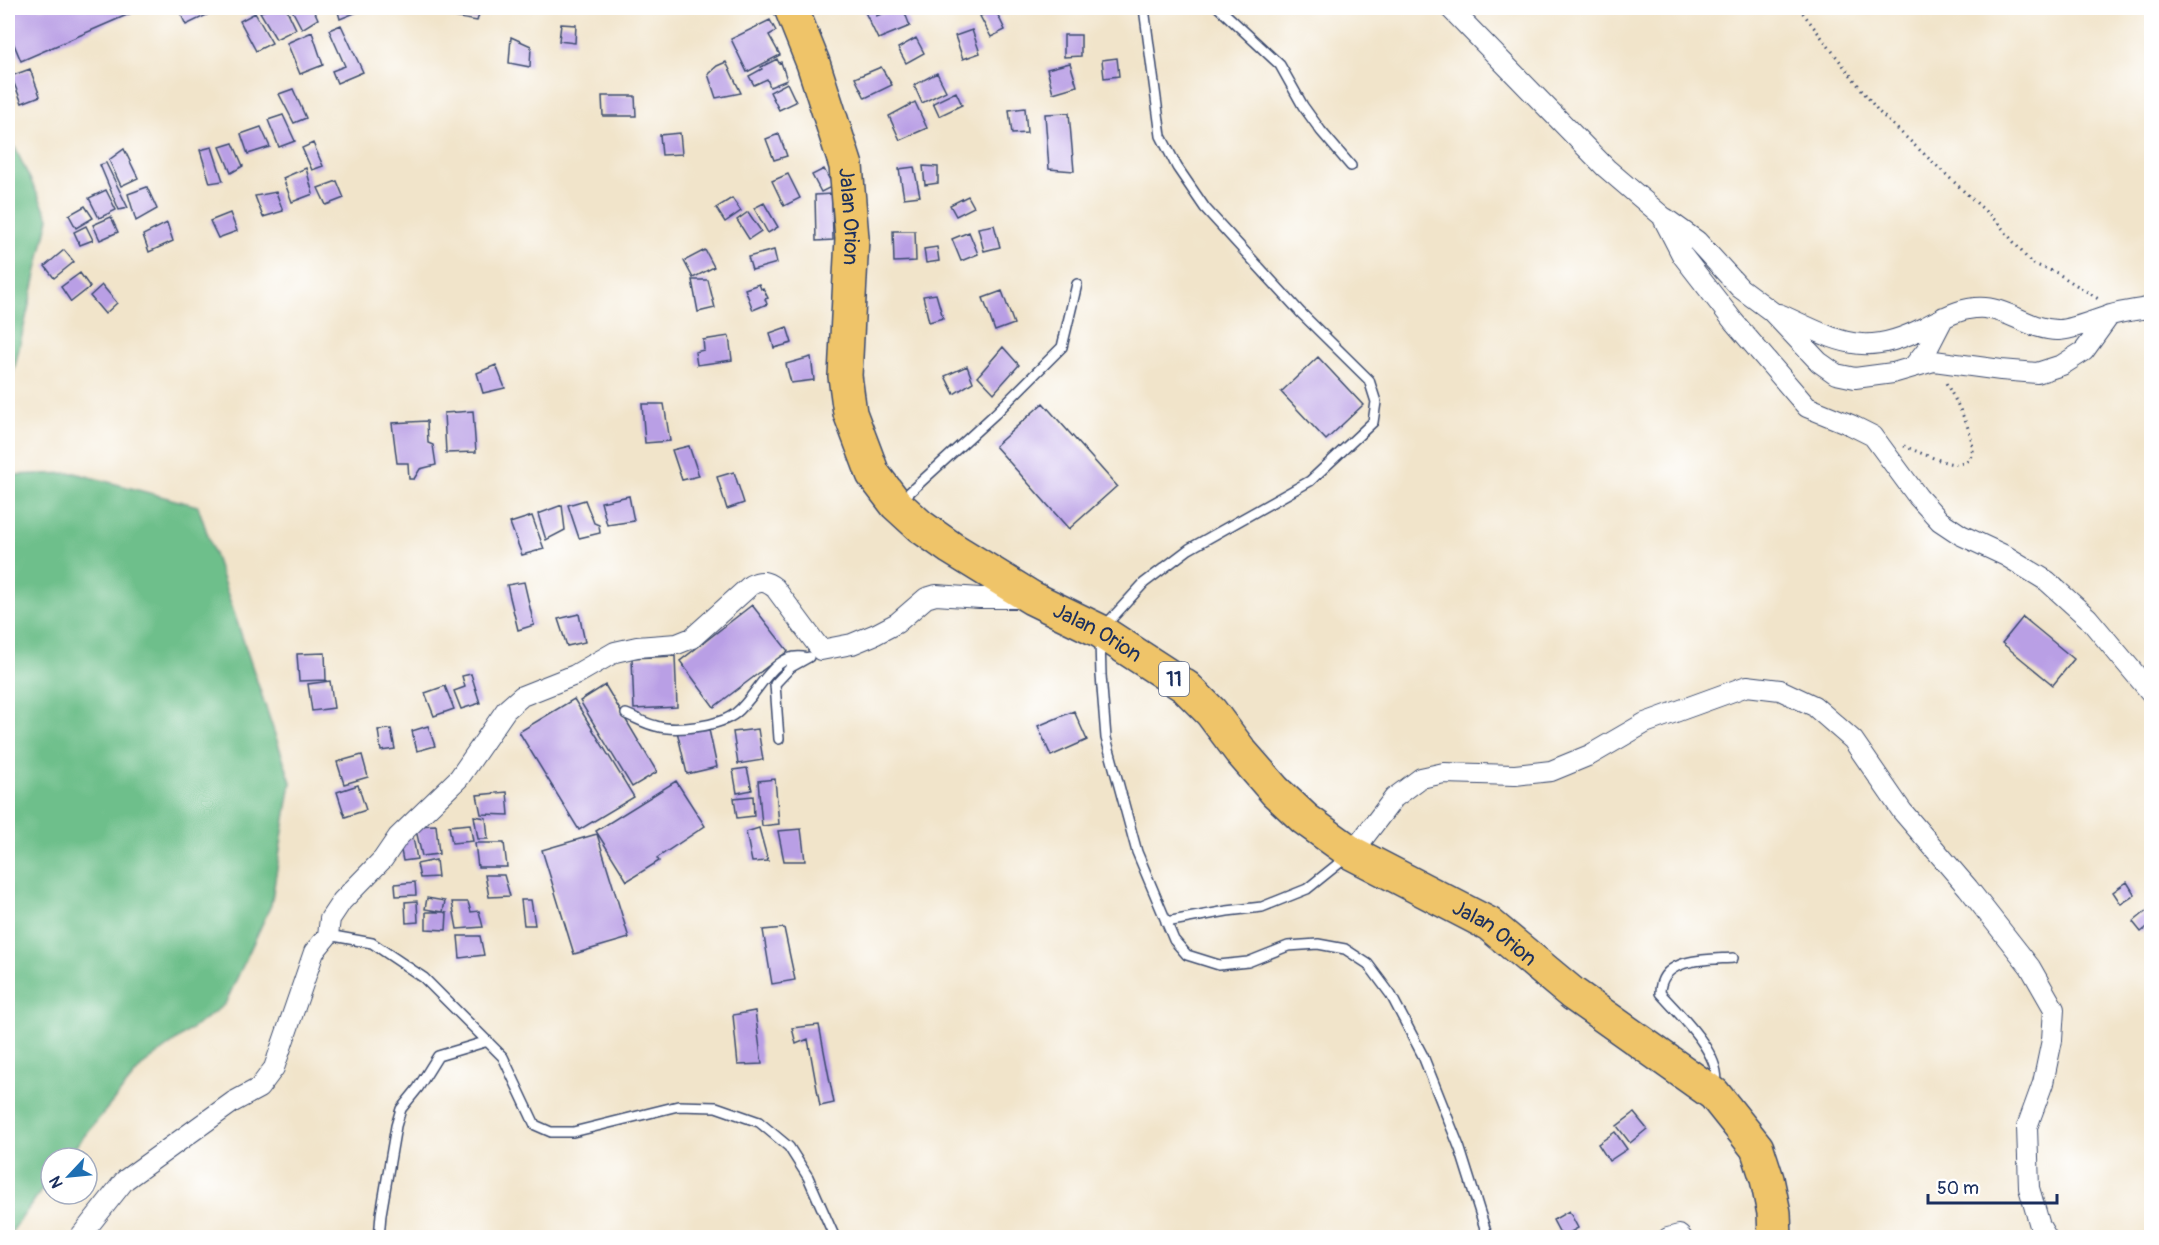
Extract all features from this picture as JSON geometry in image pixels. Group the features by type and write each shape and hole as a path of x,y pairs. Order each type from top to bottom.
{"highway":[{"name":"Jalan Orion","path":"791,8 813,63 846,166 852,238 845,376 850,413 873,474 896,504 920,526 951,548 1032,598 1100,631 1186,687 1211,712 1241,752 1275,791 1305,819 1352,853 1489,924 1573,994 1714,1094 1757,1149 1767,1179 1776,1238"}],"street":[{"path":"1450,8 1606,168 1662,216 1696,241 1740,288 1771,311 1819,362 1836,374 1855,378 1893,373 1934,361 2037,373 2062,365 2084,351 2114,314"},
{"path":"1662,216 1682,255 1734,322 1807,407 1873,436 1918,497 1940,521 1961,536 2006,556 2047,581 2088,618 2151,694"},
{"path":"1771,311 1826,337 1853,345 1884,343 1904,338 1961,310 1985,308 2060,331 2114,314 2151,308"},
{"path":"1913,367 1928,348 1944,317"},
{"path":"79,1238 125,1180 233,1102 259,1088 274,1068 314,952 328,935 330,919 342,901 383,859 398,837 459,778 506,710 522,696 575,675 615,652 637,646 676,644 692,638 758,581 769,583 775,588 814,654 852,644 876,634 897,623 926,598 936,595 1032,598"},
{"path":"1352,853 1394,798 1421,777 1444,773 1515,776 1551,771 1590,755 1645,723 1747,686 1780,690 1814,706 1852,740 1902,811 1968,888 2030,967 2054,1009 2052,1040 2043,1083 2027,1127 2030,1188 2040,1226 2047,1238"},
{"path":"1668,1238 1679,1235 1682,1238"}],"lane":[{"path":"1144,8 1161,136 1177,167 1205,208 1301,313 1369,380 1376,402 1373,422 1310,481 1189,549 1144,583 1100,631 1106,738 1137,852 1174,940 1187,955 1219,965 1248,962 1288,946 1318,944 1345,949 1368,964 1391,994 1424,1056 1460,1149 1488,1238"},
{"path":"1219,8 1280,64 1315,123 1351,166"},
{"path":"896,504 995,414 1062,347 1077,284"},
{"path":"627,714 656,726 668,728 680,728 726,719 750,700 775,667 787,658 814,654"},
{"path":"779,739 775,684 791,667 814,654"},
{"path":"1166,922 1262,907 1307,890 1352,853"},
{"path":"328,935 372,943 424,978 503,1057 535,1125 551,1132 573,1132 678,1106 716,1107 759,1122 789,1147 808,1177 835,1238"},
{"path":"1714,1094 1718,1079 1706,1047 1660,993 1660,985 1666,974 1677,965 1696,960 1733,958"},
{"path":"379,1238 396,1126 401,1109 418,1088 438,1056 488,1041"}],"path":[{"path":"1798,8 1879,112 1998,223 2031,263 2057,273 2114,314"},
{"path":"1873,436 1956,465 1967,461 1972,456 1973,447 1964,419 1934,361"}],"green space":[{"path":"8,142 15,148 49,218 8,396"},
{"path":"75,473 198,506 291,782 271,905 225,1004 143,1065 76,1146 39,1146 39,1194 8,1237 8,475"}],"building":[{"path":"8,8 143,8 21,61 8,30"},
{"path":"178,8 209,8 211,13 186,25"},
{"path":"272,8 286,8 296,29 276,39 260,12"},
{"path":"291,8 313,8 318,19 302,29"},
{"path":"337,8 367,8 340,19"},
{"path":"449,8 481,8 477,21 447,16"},
{"path":"863,8 892,8 876,16 903,8 910,26 878,39"},
{"path":"995,9 1005,30 991,37 980,16"},
{"path":"255,13 272,43 256,51 240,21"},
{"path":"770,20 776,31 769,35 780,55 747,72 731,39"},
{"path":"561,24 576,25 575,43 559,41"},
{"path":"341,25 363,72 337,83 332,71 345,66 329,30"},
{"path":"972,30 980,53 963,59 955,36"},
{"path":"312,32 323,65 300,74 287,43"},
{"path":"1064,35 1081,35 1081,56 1064,57"},
{"path":"511,37 531,46 530,67 509,63"},
{"path":"916,38 924,53 906,63 898,48"},
{"path":"1117,58 1119,76 1104,78 1102,60"},
{"path":"777,59 779,63 781,62 787,80 770,87 767,79 754,85 749,76"},
{"path":"726,62 741,93 716,98 708,74"},
{"path":"1070,63 1077,86 1053,93 1047,69"},
{"path":"881,67 892,85 865,98 855,78"},
{"path":"30,69 40,96 22,103 11,76"},
{"path":"937,73 946,91 922,103 914,85"},
{"path":"787,83 796,102 779,110 770,92"},
{"path":"293,89 306,118 294,123 279,94"},
{"path":"956,92 962,105 939,116 933,103"},
{"path":"602,96 635,96 636,116 603,116"},
{"path":"915,102 927,128 900,140 889,116"},
{"path":"1025,108 1027,133 1012,134 1009,110"},
{"path":"1069,113 1074,171 1049,169 1045,114"},
{"path":"283,115 295,141 279,147 268,120"},
{"path":"261,127 270,147 248,154 241,134"},
{"path":"680,133 682,154 662,155 660,135"},
{"path":"779,134 787,156 774,160 766,139"},
{"path":"233,143 243,166 231,173 220,147"},
{"path":"313,143 323,166 312,170 302,148"},
{"path":"212,147 223,181 210,183 200,150"},
{"path":"124,149 138,178 121,186 109,160"},
{"path":"106,163 128,208 119,210 100,165"},
{"path":"923,166 938,167 938,183 925,185"},
{"path":"914,167 920,196 904,198 899,169"},
{"path":"306,168 313,194 292,202 283,178"},
{"path":"824,169 833,186 821,192 812,175"},
{"path":"788,174 800,198 784,206 772,181"},
{"path":"337,181 344,198 326,205 318,188"},
{"path":"147,187 157,209 136,221 128,194"},
{"path":"106,190 116,210 99,218 89,198"},
{"path":"276,192 283,211 263,217 255,196"},
{"path":"832,194 833,240 816,241 815,195"},
{"path":"968,196 974,207 956,216 950,205"},
{"path":"732,198 741,211 725,222 716,208"},
{"path":"764,203 778,227 768,233 754,208"},
{"path":"85,206 93,218 76,228 69,215"},
{"path":"748,212 761,231 749,239 737,220"},
{"path":"230,213 237,231 218,238 210,221"},
{"path":"111,217 118,232 100,240 93,225"},
{"path":"167,223 173,241 149,252 143,235"},
{"path":"994,225 1000,247 984,251 978,228"},
{"path":"86,226 93,240 80,245 74,232"},
{"path":"893,231 915,231 916,261 894,262"},
{"path":"969,232 978,254 961,261 952,239"},
{"path":"937,247 939,261 926,263 924,249"},
{"path":"64,250 74,262 54,278 45,266"},
{"path":"705,250 714,267 693,278 684,261"},
{"path":"774,250 777,263 752,270 748,257"},
{"path":"80,273 90,287 71,302 61,287"},
{"path":"692,280 708,280 715,308 698,312"},
{"path":"759,284 768,298 765,299 767,304 753,310 745,289"},
{"path":"102,285 117,303 105,314 90,296"},
{"path":"1002,291 1014,324 995,331 983,298"},
{"path":"936,294 943,318 929,322 923,296"},
{"path":"787,327 792,343 774,348 770,333"},
{"path":"729,336 732,360 697,365 695,352 704,350 703,340"},
{"path":"1003,347 1019,365 994,393 978,376"},
{"path":"811,357 814,380 791,383 786,364"},
{"path":"1318,357 1363,405 1326,440 1281,392"},
{"path":"496,365 505,388 483,393 477,373"},
{"path":"967,366 973,382 954,394 945,376"},
{"path":"1043,403 1117,486 1069,529 995,446"},
{"path":"642,404 664,404 670,441 645,443"},
{"path":"473,411 476,452 446,453 444,413"},
{"path":"427,421 428,443 433,445 436,465 420,469 414,479 409,479 408,463 397,463 392,423"},
{"path":"689,446 699,476 682,480 672,450"},
{"path":"734,472 744,503 727,509 717,477"},
{"path":"629,496 634,521 607,525 601,502"},
{"path":"585,500 594,523 599,525 600,533 579,538 568,505"},
{"path":"562,505 565,530 546,540 538,514"},
{"path":"532,516 544,549 522,555 510,523"},
{"path":"524,582 534,625 518,630 507,585"},
{"path":"752,605 788,651 714,707 680,661"},
{"path":"579,614 585,642 567,646 558,619"},
{"path":"2023,617 2074,659 2053,685 2002,643"},
{"path":"325,653 326,680 299,681 297,654"},
{"path":"675,656 677,707 634,709 632,658"},
{"path":"471,674 480,703 461,709 454,691 465,687 462,676"},
{"path":"330,681 334,708 312,711 308,684"},
{"path":"605,685 657,772 632,787 580,701"},
{"path":"445,686 454,709 434,716 425,693"},
{"path":"574,699 634,797 579,830 519,732"},
{"path":"1074,711 1087,740 1051,756 1038,726"},
{"path":"708,725 717,767 687,774 677,731"},
{"path":"428,726 435,746 417,751 412,731"},
{"path":"391,729 395,749 381,751 378,730"},
{"path":"758,729 763,760 738,764 733,732"},
{"path":"362,755 368,777 344,784 337,762"},
{"path":"747,768 752,790 737,793 733,770"},
{"path":"775,779 779,824 762,826 758,781"},
{"path":"676,781 705,826 657,858 659,861 627,881 596,831"},
{"path":"358,785 366,810 345,817 337,792"},
{"path":"507,792 509,815 481,814 477,795"},
{"path":"753,796 754,816 737,818 734,798"},
{"path":"474,816 486,818 488,839 478,839"},
{"path":"470,824 473,841 452,843 449,826"},
{"path":"436,825 439,854 422,856 415,826"},
{"path":"759,828 768,861 752,862 746,832"},
{"path":"801,829 805,861 784,861 778,831"},
{"path":"597,834 629,938 574,954 542,850"},
{"path":"413,837 417,859 403,861 399,840"},
{"path":"475,843 504,843 507,867 478,867"},
{"path":"436,860 438,877 420,878 417,864"},
{"path":"485,875 504,875 510,896 489,897"},
{"path":"415,882 416,895 396,896 395,884"},
{"path":"2127,882 2135,895 2121,904 2113,892"},
{"path":"427,898 445,901 443,912 425,909"},
{"path":"521,900 531,900 535,925 524,925"},
{"path":"417,901 418,922 406,923 405,902"},
{"path":"452,902 468,902 471,912 479,911 483,927 457,929"},
{"path":"2149,909 2151,924 2141,932 2133,922"},
{"path":"426,912 447,913 446,930 426,929"},
{"path":"784,928 795,980 772,984 763,930"},
{"path":"458,936 480,936 484,955 460,958"},
{"path":"755,1011 762,1064 738,1065 733,1015"},
{"path":"819,1025 834,1103 820,1106 808,1039 796,1044 792,1028"},
{"path":"1634,1113 1647,1129 1630,1143 1617,1126"},
{"path":"1615,1132 1627,1149 1609,1161 1598,1144"},
{"path":"1569,1211 1578,1228 1562,1237 1553,1220"}]}
